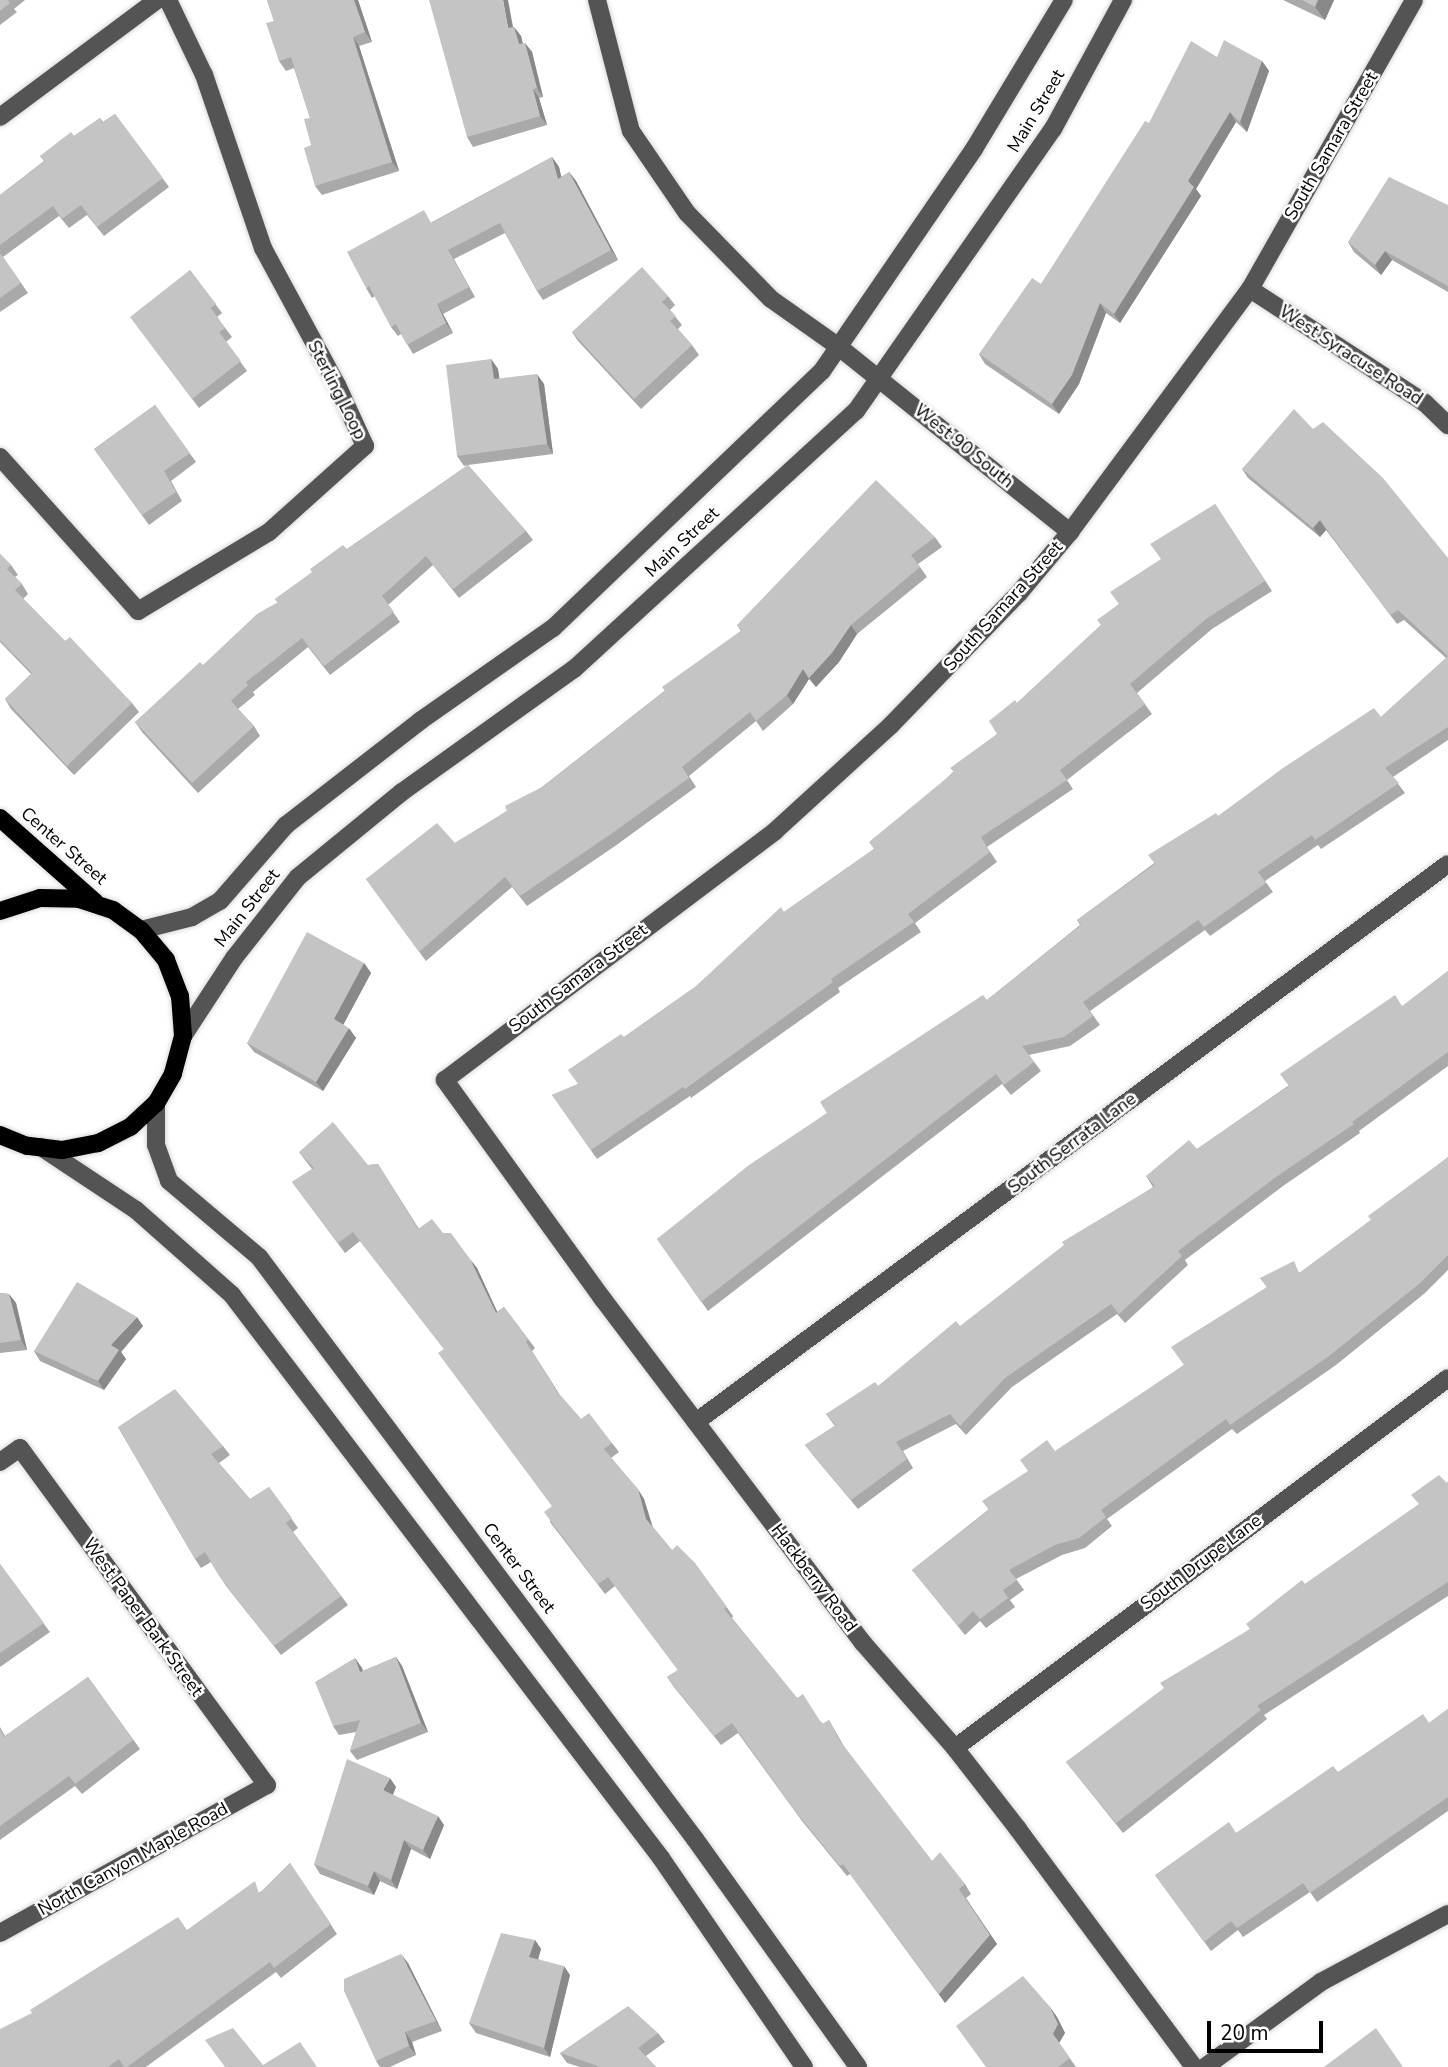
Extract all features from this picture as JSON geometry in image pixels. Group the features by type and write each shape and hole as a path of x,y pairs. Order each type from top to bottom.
{"main road":[{"name":"Center Street","path":"0,818 100,906"},
{"path":"0,911 40,898 79,899 113,910 141,930 166,960 180,996 183,1036 173,1074 156,1103 130,1127 98,1143 62,1150 3,1137"}],"street":[{"path":"0,117 157,0"},
{"name":"Sterling Loop","path":"0,457 138,611 269,532 365,446 337,385 262,248 204,75 168,0"},
{"name":"West 90 South","path":"597,0 631,131 687,213 771,299 879,378 1070,532"},
{"name":"Main Street","path":"141,930 192,917 220,901 286,825 420,721 553,628 822,371 974,149 1064,0"},
{"name":"Main Street","path":"183,1036 234,958 298,877 402,792 574,669 856,411 1053,129 1123,0"},
{"name":"South Samara Street","path":"445,1080 775,831 891,725 1019,593 1070,532 1250,289 1414,0"},
{"name":"West Syracuse Road","path":"1250,289 1425,403 1448,425"},
{"name":"South Serrata Lane","path":"696,1422 1448,864"},
{"name":"Hackberry Road","path":"445,1080 602,1298 863,1643 955,1748 1194,2067"},
{"name":"Center Street","path":"156,1103 156,1145 169,1181 260,1257 695,1839 858,2067"},
{"path":"41,1147 136,1210 232,1295 661,1858 804,2067"},
{"name":"South Drupe Lane","path":"955,1748 1448,1378"},
{"name":"West Paper Bark Street","path":"0,1462 20,1448 267,1785"},
{"name":"North Canyon Maple Road","path":"0,1933 267,1785"},
{"path":"1205,2067 1321,1982 1448,1914"}],"building":[{"path":"0,0 8,0 10,3 0,11"},
{"path":"267,0 354,0 365,32 353,37 392,162 315,186 304,148 311,145 304,119 310,118 291,57 279,61 266,23 274,21"},
{"path":"429,0 503,0 508,28 514,27 519,44 525,43 537,88 533,89 540,116 467,137"},
{"path":"1302,0 1318,0 1315,7"},
{"path":"1224,40 1262,61 1240,122 1230,112 1188,181 1194,187 1114,314 1100,303 1072,375 1052,404 979,354 1032,278 1041,284 1145,121 1149,123 1191,41 1217,57"},
{"path":"115,114 163,178 97,227 81,205 62,219 53,206 0,245 0,195 45,161 40,156 71,132 74,136 100,118 102,123"},
{"path":"552,157 558,179 569,172 611,250 537,291 500,223 448,250 469,287 437,304 446,323 407,345 396,324 391,327 347,252 424,210 431,223"},
{"path":"1389,177 1448,205 1448,286 1385,251 1375,265 1348,242"},
{"path":"0,253 21,283 0,298"},
{"path":"642,267 668,296 662,302 676,316 670,321 692,345 634,399 572,332"},
{"path":"190,270 216,304 211,308 225,328 219,332 241,361 192,399 130,317"},
{"path":"491,359 494,379 537,374 547,444 457,456 446,365"},
{"path":"155,405 190,453 164,471 176,492 142,515 94,449"},
{"path":"1294,409 1313,429 1323,422 1383,478 1448,558 1448,656 1398,610 1390,615 1320,520 1313,528 1242,469"},
{"path":"468,465 526,531 453,589 426,556 382,596 394,612 324,666 302,638 246,682 248,685 231,701 254,726 192,783 135,722 200,662 203,665 257,614 278,602 275,599 312,572 310,569 343,545 347,549"},
{"path":"876,480 935,537 911,555 920,567 851,625 832,653 809,678 803,669 787,695 756,721 750,712 682,767 689,778 520,896 505,877 419,952 366,879 437,823 455,843 507,811 505,806 542,787 665,691 662,687 742,630 737,625"},
{"path":"1215,504 1265,581 1206,619 1130,684 1145,704 1060,770 1067,780 981,837 990,852 908,914 914,922 831,979 833,982 685,1089 683,1087 591,1150 552,1095 578,1084 568,1070 621,1034 624,1037 695,987 781,907 784,912 874,849 869,842 954,772 950,768 997,734 989,721 1015,700 1017,703 1101,625 1097,620 1119,604 1110,592 1161,559 1150,544"},
{"path":"0,554 11,565 7,569 22,584 15,590 65,641 70,637 132,703 67,766 5,699 32,673 0,640"},
{"path":"1448,656 1448,727 1385,768 1399,783 1315,840 1312,835 1258,872 1266,883 1204,927 1198,920 1083,1002 1093,1016 1064,1037 1022,1046 1034,1062 1004,1085 996,1074 701,1302 657,1239 749,1165 827,1113 820,1102 983,995 987,1000 1081,925 1077,920 1155,864 1148,855 1216,813 1218,816 1283,768 1374,708 1381,717"},
{"path":"307,932 364,963 334,1019 349,1028 316,1082 247,1043"},
{"path":"1448,971 1448,1052 1352,1122 1354,1124 1276,1177 1178,1251 1182,1256 1119,1314 1111,1304 1005,1378 960,1426 950,1414 896,1442 907,1459 851,1500 805,1445 836,1425 826,1414 875,1382 878,1386 956,1321 960,1326 1064,1245 1062,1242 1155,1186 1146,1176 1189,1140 1197,1149 1289,1086 1280,1074 1395,995 1402,1006"},
{"path":"333,1122 368,1165 378,1164 418,1229 432,1219 443,1233 451,1233 470,1259 496,1313 504,1307 528,1339 526,1342 558,1393 581,1419 589,1413 612,1443 604,1449 638,1489 646,1519 672,1550 677,1545 694,1562 727,1607 724,1609 797,1698 803,1694 822,1724 829,1720 840,1741 932,1861 940,1852 965,1884 959,1889 990,1935 939,1994 843,1864 840,1866 796,1812 732,1723 714,1736 667,1677 678,1670 608,1577 598,1584 544,1512 552,1506 438,1353 444,1349 353,1232 338,1243 292,1182 314,1168 299,1152"},
{"path":"1448,1157 1448,1255 1419,1284 1329,1356 1230,1425 1226,1419 1101,1510 1106,1517 1079,1538 1055,1545 1009,1570 1017,1580 1003,1590 1008,1598 980,1619 973,1611 958,1626 912,1570 989,1510 982,1501 1028,1471 1020,1460 1047,1440 1055,1451 1184,1365 1171,1347 1267,1287 1260,1278 1294,1261 1299,1273 1371,1220 1368,1216"},
{"path":"77,1282 137,1317 111,1345 119,1350 98,1381 34,1351"},
{"path":"0,1293 9,1294 21,1340 0,1343"},
{"path":"175,1389 223,1446 211,1454 250,1499 269,1487 292,1518 286,1523 341,1596 274,1646 219,1576 205,1552 195,1559 118,1427"},
{"path":"1439,1475 1448,1482 1448,1582 1257,1706 1261,1710 1116,1823 1066,1762 1164,1688 1160,1683 1250,1629 1246,1624 1302,1580 1305,1584 1419,1504 1411,1495"},
{"path":"0,1564 44,1623 0,1653"},
{"path":"396,1657 421,1723 350,1751 360,1720 333,1726 315,1682 355,1658 360,1672"},
{"path":"88,1677 133,1740 75,1784 69,1776 0,1826 0,1729 4,1737"},
{"path":"1448,1709 1448,1797 1310,1893 1303,1883 1237,1928 1231,1921 1204,1942 1155,1875 1229,1822 1236,1833 1333,1766 1338,1772 1423,1714 1429,1723"},
{"path":"347,1759 390,1778 383,1790 438,1816 423,1850 404,1840 391,1880 374,1871 368,1886 314,1864"},
{"path":"290,1863 331,1924 274,1968 270,1962 127,2067 124,2067 119,2059 108,2067 0,2067 0,2029 32,2013 30,2010 178,1917 187,1930 255,1881 259,1894"},
{"path":"501,1933 535,1940 529,1957 564,1966 544,2048 469,2023"},
{"path":"401,1954 436,2021 405,2032 409,2046 376,2061 344,1991 344,1979"},
{"path":"1023,1976 1050,2007 1058,2024 1053,2034 1070,2058 1058,2067 986,2067 956,2026"},
{"path":"628,2006 658,2033 638,2048 656,2067 596,2067 598,2066 560,2053"},
{"path":"233,2028 263,2065 300,2042 317,2067 225,2067 205,2040"},
{"path":"1376,2028 1403,2067 1324,2067"}]}
